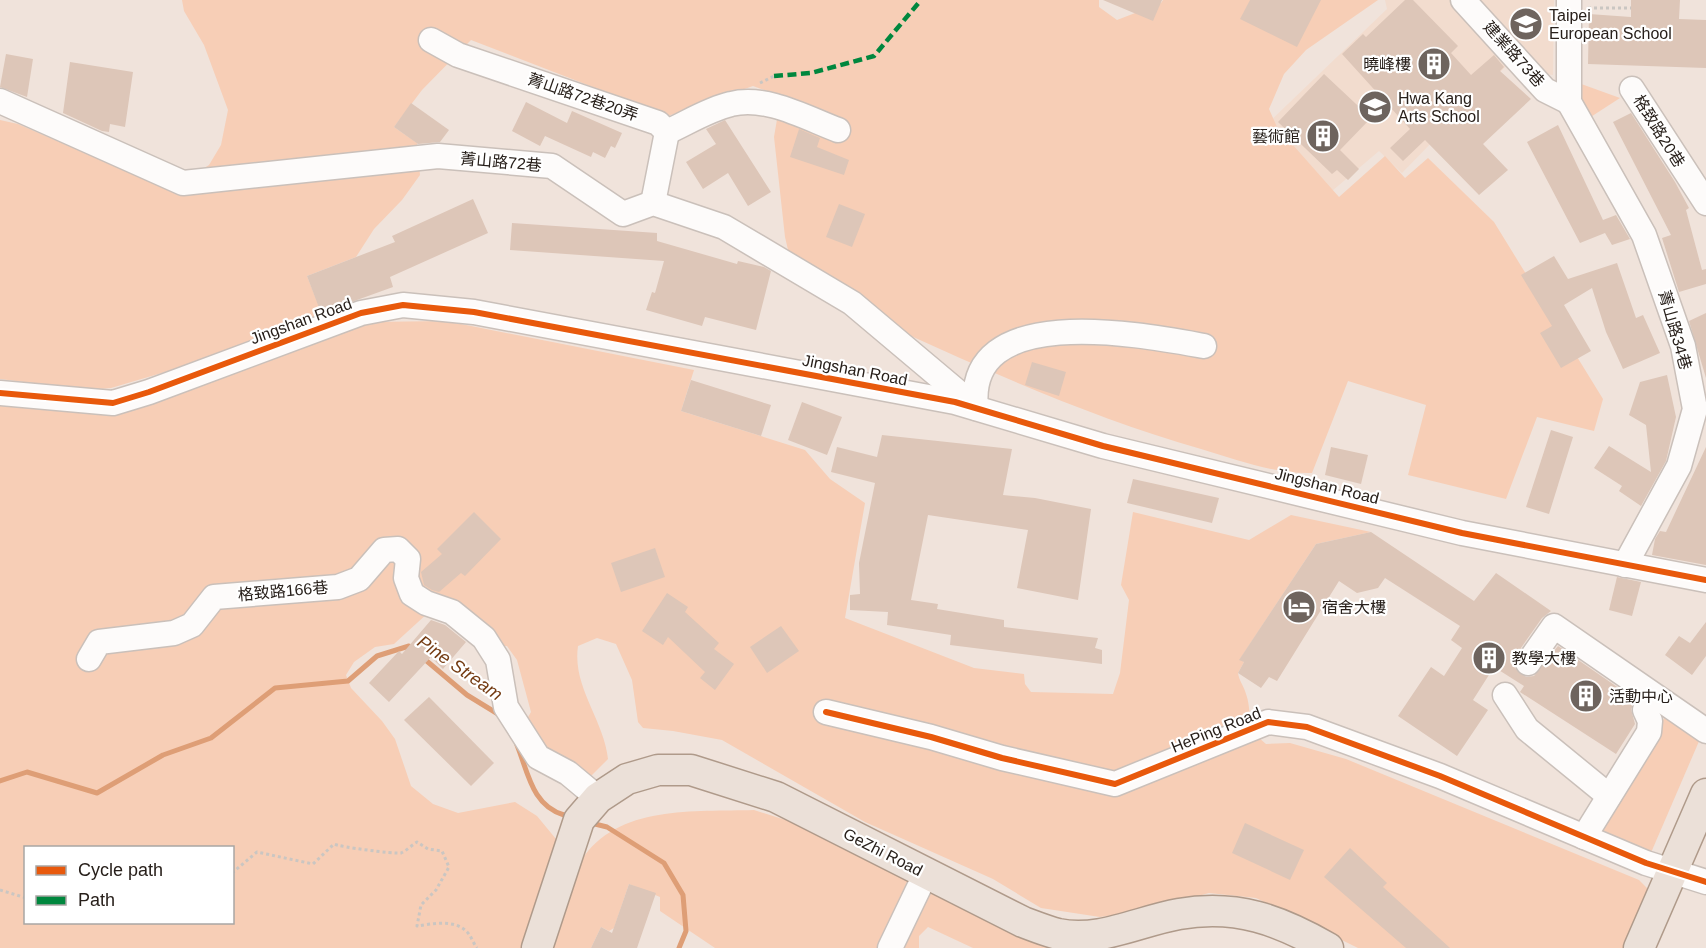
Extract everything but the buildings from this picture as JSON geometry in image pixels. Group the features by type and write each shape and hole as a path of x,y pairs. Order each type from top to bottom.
{"main road":[{"name":"GeZhi Road","path":"537,948 579,820 598,798 627,779 657,770 691,770 776,797 1023,922 1059,934 1085,936 1116,931 1180,914 1245,913 1289,927 1328,948"},
{"path":"1639,948 1706,794"}],"street":[{"name":"建業路73巷","path":"1463,0 1545,90 1569,102"},
{"path":"1569,4 1569,102"},
{"name":"菁山路72巷20弄","path":"431,40 458,55 658,123 667,132"},
{"name":"格致路20巷","path":"1632,89 1706,205"},
{"name":"菁山路72巷","path":"0,101 183,183 438,156 552,166 623,214 653,203"},
{"path":"838,130 763,102 731,103 667,132 653,203 724,227 852,303 976,408"},
{"name":"菁山路34巷","path":"1569,102 1644,235 1683,346 1695,409 1679,466 1624,565"},
{"name":"Jingshan Road","path":"0,393 113,402 149,392 361,313 403,305 474,312 955,402 1103,446 1461,533 1706,580"},
{"path":"976,408 974,388 983,364 1008,345 1032,336 1054,332 1108,333 1204,346"},
{"name":"格致路166巷","path":"89,659 99,642 174,633 192,625 214,597 338,587 359,579 384,550 398,549 408,559 406,578 412,594 426,603 452,612 484,638 498,660 506,707 538,757 568,773 598,798"},
{"path":"1528,663 1554,626 1706,732"},
{"path":"1505,695 1527,729 1609,796"},
{"path":"1584,837 1649,732 1650,721 1648,712 1645,710"},
{"name":"HePing Road","path":"826,712 931,737 1002,758 1115,784 1268,722 1307,727 1440,776 1646,863 1706,882"},
{"path":"890,948 926,873"}],"path":[{"path":"1569,4 1631,8"},
{"path":"234,871 257,852 313,864 334,844 343,848 369,848 402,853 417,842 428,849 442,851 449,867 436,890 421,905 417,926 442,922 459,927 466,930 477,948"},
{"path":"0,890 24,897"}],"shaded area":[{"path":"182,0 1099,0 1099,7 1117,20 1161,3 1163,0 1378,0 1306,50 1284,74 1269,109 1277,127 1339,197 1385,156 1405,178 1428,158 1494,222 1603,399 1594,431 1537,417 1506,499 1408,475 1426,405 1348,381 1312,473 1256,466 1097,415 996,374 796,284 785,237 774,137 781,96 753,86 668,116 471,40 422,90 394,127 417,143 420,175 402,200 374,229 356,257 307,276 322,314 192,364 111,388 88,390 0,379 0,120 18,124 170,190 209,165 221,145 228,110 204,45 184,11"},
{"name":"Hwa Kang Arts School","path":"1385,0 1450,0 1508,64 1402,173 1379,151 1325,197 1264,127 1387,9"},
{"name":"Taipei European School","path":"1480,0 1554,0 1553,75 1539,73"},
{"path":"1573,81 1620,98 1586,120"},
{"path":"446,321 694,370 681,411 805,450 830,479 865,503 845,618 974,668 1024,674 1025,684 1031,692 1113,694 1120,673 1129,600 1121,585 1133,512 1249,540 1291,515 1371,532 1316,544 1240,659 1244,662 1238,673 1248,699 1254,731 1266,744 1290,743 1346,759 1639,880 1651,892 1628,948 1358,948 1256,898 1209,893 1143,911 1100,917 1041,908 993,879 865,822 722,740 643,728 638,722 632,680 616,644 597,638 578,646 577,661 608,759 580,787 519,733 531,712 517,660 507,646 498,646 429,612 394,644 375,647 354,662 346,675 351,688 382,721 395,739 411,786 433,804 458,813 515,802 537,816 556,839 523,948 0,948 0,400 111,410 369,322"},
{"path":"1669,711 1703,732 1650,855 1593,828"},
{"path":"754,810 814,829 905,870 966,911 1058,948 973,948 928,927 919,936 919,948 715,948 660,911 660,897 629,884 614,928 609,931 601,927 591,948 549,948 568,891 581,861 596,843 615,829 636,820 659,815"}],"waterway":[{"name":"Pine Stream","path":"0,781 27,772 97,793 163,755 211,738 275,688 348,681 377,656 409,646 413,649"},
{"name":"Pine Stream","path":"422,657 467,695 498,714"},
{"name":"Pine Stream","path":"517,745 528,777 538,796 553,811 564,815"},
{"name":"Pine Stream","path":"595,824 607,827 664,863 683,895 686,931 679,948"}],"marked path":[{"path":"774,76 811,73 874,56 921,0"}],"cycle path":[{"path":"0,393 113,403 149,392 361,313 403,305 474,312 955,402 1103,446 1462,533 1706,580"},
{"path":"826,712 931,737 1002,758 1115,784 1268,722 1307,727 1440,776 1646,863 1706,882"}],"place":[{"name":"Taipei European School","path":"1526,24"},
{"name":"曉峰樓","path":"1434,64"},
{"name":"Hwa Kang Arts School","path":"1375,107"},
{"name":"藝術館","path":"1323,136"},
{"name":"宿舍大樓","path":"1299,607"},
{"name":"教學大樓","path":"1489,658"},
{"name":"活動中心","path":"1586,696"}]}
